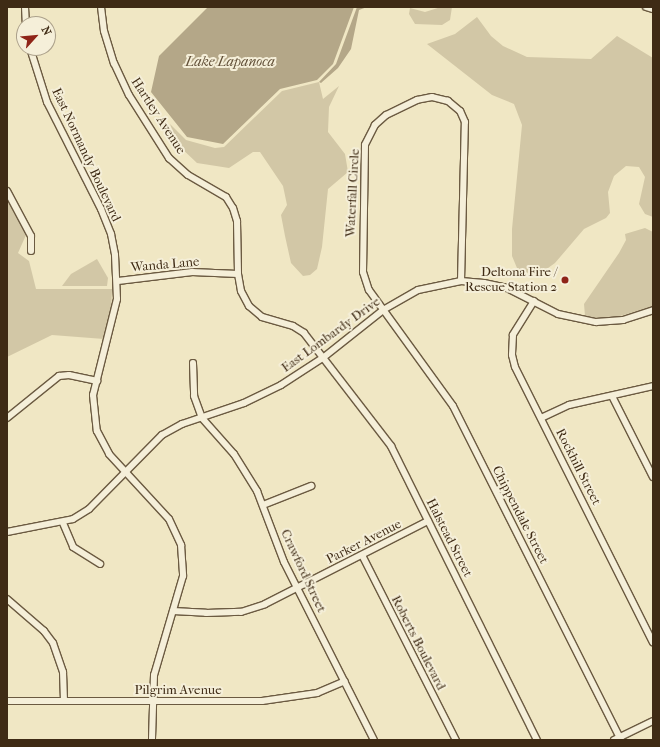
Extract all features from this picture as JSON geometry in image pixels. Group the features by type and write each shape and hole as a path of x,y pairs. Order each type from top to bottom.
{"street":[{"name":"Hartley Avenue","path":"101,7 104,31 114,63 129,95 169,158 188,175 226,197 232,208 236,221 238,274 241,291 249,306 262,317 293,326 304,333 324,357"},
{"path":"646,7 653,9"},
{"name":"East Normandy Boulevard","path":"33,56 48,102 111,234 118,281 113,319 94,395 97,431 109,454 169,519 181,545 182,576 154,675 152,740"},
{"name":"Waterfall Circle","path":"383,310 369,290 363,272 363,156 365,145 375,126 386,115 417,100 432,97 448,101 460,111 465,122 461,281"},
{"path":"7,191 31,236 32,251"},
{"name":"Wanda Lane","path":"118,281 192,272 238,274"},
{"name":"East Lombardy Drive","path":"7,532 63,523 89,509 162,435 182,424 244,403 281,385 324,357 383,310 418,290 461,281 507,288 558,314 596,322 623,320 652,313"},
{"name":"Rockhill Street","path":"534,301 513,335 512,355 541,418 653,642"},
{"name":"Chippendale Street","path":"383,310 453,406 618,739"},
{"name":"Halstead Street","path":"324,357 391,446 537,740"},
{"path":"193,363 194,396 202,418"},
{"path":"7,418 59,376 69,375 97,381"},
{"path":"541,418 569,405 653,386"},
{"path":"612,396 653,477"},
{"name":"Crawford Street","path":"202,418 234,454 263,505 277,544 297,588 374,740"},
{"path":"263,505 312,486"},
{"name":"Parker Avenue","path":"173,611 206,614 241,612 265,604 428,521"},
{"path":"63,523 73,547 100,564"},
{"name":"Roberts Boulevard","path":"362,555 456,740"},
{"path":"7,599 44,631 53,643 63,672 64,701"},
{"name":"Pilgrim Avenue","path":"7,701 152,701 292,698 317,693 345,681"},
{"path":"618,739 653,721"}],"shaded area":[{"path":"441,7 452,7 450,20 442,25 415,24 409,14 410,8 425,12"},
{"path":"477,17 491,36 503,46 527,57 591,59 617,36 653,58 653,217 645,214 639,204 645,177 639,167 626,166 614,176 608,192 610,213 606,218 584,229 555,263 541,273 528,273 517,268 512,256 512,229 522,125 514,104 492,95 427,44 455,34"},
{"path":"319,82 323,99 339,86 329,107 328,132 345,154 348,172 328,189 322,247 317,269 310,275 303,276 291,263 285,236 281,215 287,205 283,186 260,152 253,152 229,168 197,163 178,145 170,124 186,140 215,148 224,147 282,91"},
{"path":"7,200 26,235 18,253 29,261 36,289 112,289 111,313 104,339 52,335 7,357"},
{"path":"645,228 653,232 653,306 617,317 595,319 585,316 584,304 619,253 626,240 625,234"},
{"path":"97,259 108,278 107,286 62,286 71,274"}],"water":[{"name":"Lake Lapanoca","path":"208,7 354,7 333,64 317,80 280,89 223,144 187,137 151,92 159,56"},
{"path":"357,7 367,7 359,10 351,49 338,68 321,83 319,82 336,64"}],"place":[{"name":"Deltona Fire / Rescue Station 2","path":"565,280"}]}
